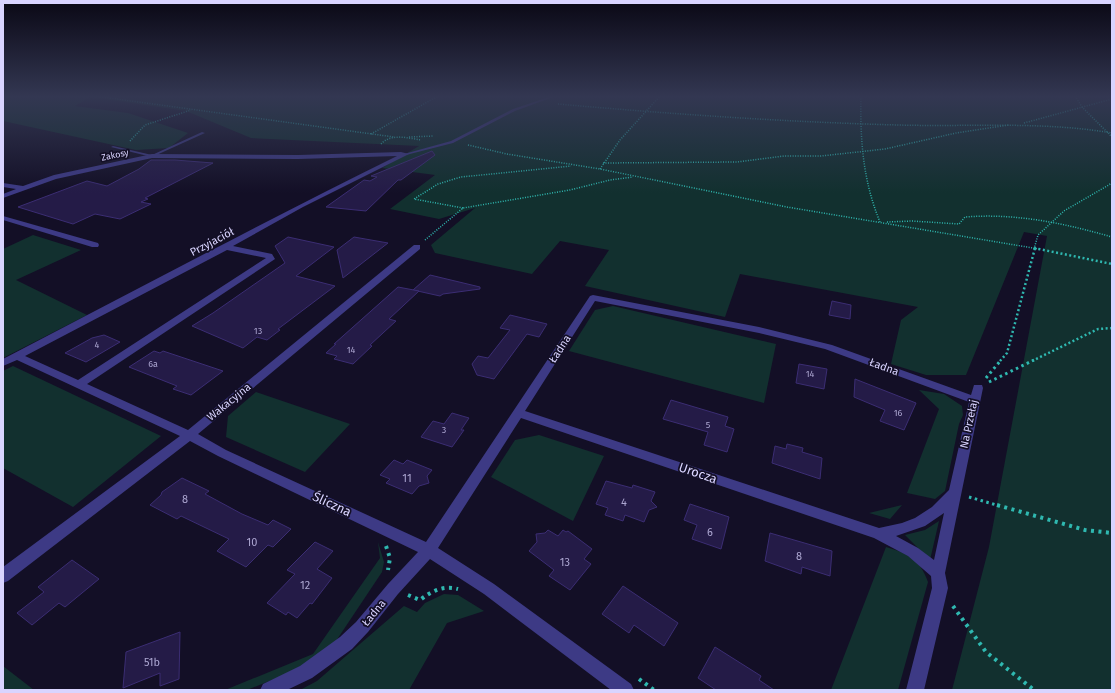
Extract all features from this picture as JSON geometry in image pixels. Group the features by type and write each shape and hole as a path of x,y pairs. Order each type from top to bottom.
{"street":[{"name":"Zakosy","path":"3,196 54,177 152,156 298,157 406,154"},
{"name":"Przyjaciół","path":"3,363 226,247 301,206 406,154"},
{"name":"Zakosy","path":"3,185 23,188"},
{"path":"3,218 95,245"},
{"path":"79,384 271,259 269,256 226,247"},
{"name":"Wakacyjna","path":"3,576 189,435 417,247"},
{"name":"Ładna","path":"269,690 306,672 346,643 362,627 393,589 429,550 593,298 759,330 828,347 976,394"},
{"name":"Śliczna","path":"17,356 189,435 229,456 429,550 489,589 625,690"},
{"name":"Na Przełaj","path":"915,690 940,588 938,573 976,394"},
{"name":"Urocza","path":"518,413 879,534 913,552 938,573"},
{"name":"Urocza","path":"879,534 908,529 927,518 943,506 955,493"}],"lane":[{"name":"Przyjaciół","path":"406,154 452,142 478,128"},
{"path":"113,147 152,156 203,133"}],"path":[{"path":"132,151 128,144 142,128"},
{"path":"330,128 399,137 450,135 461,137"},
{"path":"370,134 380,128"},
{"path":"600,169 616,142 631,128"},
{"path":"860,128 867,182 880,222"},
{"path":"603,163 737,162 784,156 821,156 863,152 956,133 990,128"},
{"path":"1068,128 1112,133"},
{"path":"1102,128 1112,137"},
{"path":"452,142 507,154 600,169 787,207 1035,248 1112,264"},
{"path":"579,166 554,166 447,180 429,187 414,199 463,208 570,190 610,180 636,176"},
{"name":"Na Przełaj","path":"976,394 1007,353 1038,234 1064,210 1112,182"},
{"path":"417,247 463,208"},
{"path":"880,222 912,220 959,224 965,217 988,214 1016,215 1053,220 1112,237"},
{"path":"976,394 1098,329 1112,328"},
{"path":"955,493 1085,530 1112,533"},
{"path":"940,588 986,652 1034,690"}],"green space":[{"path":"37,128 174,128 188,133 169,148 136,150"},
{"path":"228,128 1112,128 1112,690 952,690 989,547 1047,236 1024,232 966,375 926,375 891,364 901,320 918,307 740,274 725,317 585,286 609,250 560,241 532,274 435,253 431,245 475,208 439,219 390,209 435,175 382,168 419,146 251,138"},
{"path":"33,235 81,250 16,280 87,315 3,358 3,249"},
{"path":"613,306 776,344 764,403 569,351 595,310"},
{"path":"13,366 161,436 73,507 3,468 3,371"},
{"path":"919,390 944,394 962,406 963,415 959,424 945,491 935,499 907,493 939,409"},
{"path":"256,392 350,424 305,472 226,437 228,416"},
{"path":"539,435 604,456 573,521 491,477 515,440"},
{"path":"902,505 890,519 869,513"},
{"path":"939,521 930,560 905,535 925,530"},
{"path":"378,542 384,562 382,572 332,647 294,671 247,690 225,690 313,654 380,558"},
{"path":"886,547 901,552 917,562 925,574 928,582 898,690 831,690"},
{"path":"444,594 458,595 484,611 447,623 409,690 300,690 317,681 404,606 417,612 425,603"},
{"path":"3,666 34,690 3,690"}],"building":[{"path":"432,151 435,155 401,180 398,180 366,211 326,207 364,180 370,181 377,177 371,176"},
{"path":"151,160 213,163 145,198 148,199 141,202 151,204 120,219 95,214 73,224 18,207 87,181 107,186 139,169"},
{"path":"288,237 334,247 296,276 335,286 278,329 280,330 267,340 257,337 243,348 192,326 285,263 275,246"},
{"path":"354,237 388,243 343,278 337,250"},
{"path":"430,275 480,287 480,289 443,294 440,296 413,290"},
{"path":"398,287 419,291 389,319 396,321 370,345 372,346 353,364 334,359 337,356 326,353 336,344 334,344"},
{"path":"832,301 851,305 850,319 829,315"},
{"path":"510,315 547,324 539,337 527,334 494,379 477,375 472,364 478,356 488,358 510,330 500,328"},
{"path":"104,335 120,342 86,362 65,353 92,338"},
{"path":"154,351 160,353 163,351 223,371 191,395 173,389 177,386 129,367"},
{"path":"799,364 827,369 824,389 796,383"},
{"path":"855,379 916,403 904,430 880,421 885,410 854,397"},
{"path":"671,400 728,417 725,426 734,429 727,452 704,445 708,432 663,419"},
{"path":"452,413 469,418 461,430 464,430 452,447 421,437 433,421 444,424"},
{"path":"787,444 803,448 802,452 822,458 820,479 772,463 775,446 786,449"},
{"path":"394,460 403,464 407,460 432,470 427,476 429,483 419,486 412,494 386,483 390,479 380,475"},
{"path":"182,478 209,491 205,494 242,514 268,525 273,520 291,529 273,547 268,545 246,567 217,551 229,539 181,516 177,519 150,505 161,495 162,492"},
{"path":"606,481 632,488 633,485 655,492 651,501 657,507 649,510 644,522 625,515 623,521 605,515 608,508 596,504"},
{"path":"690,504 729,517 721,549 692,539 697,525 684,520"},
{"path":"548,530 558,536 563,530 566,532 568,531 592,549 584,559 591,564 570,590 549,576 554,570 529,551 537,542 536,534 545,533"},
{"path":"770,533 832,551 830,576 802,567 801,574 765,561"},
{"path":"315,542 333,551 317,569 332,578 312,604 310,603 297,618 288,612 286,615 267,603 295,574 287,570"},
{"path":"72,560 99,579 65,607 59,603 32,625 17,613 44,592 38,587"},
{"path":"623,586 678,623 664,646 634,625 629,633 602,614"},
{"path":"180,632 179,679 160,686 160,673 123,688 126,652"},
{"path":"715,647 761,676 759,680 774,690 716,690 698,678"}]}
